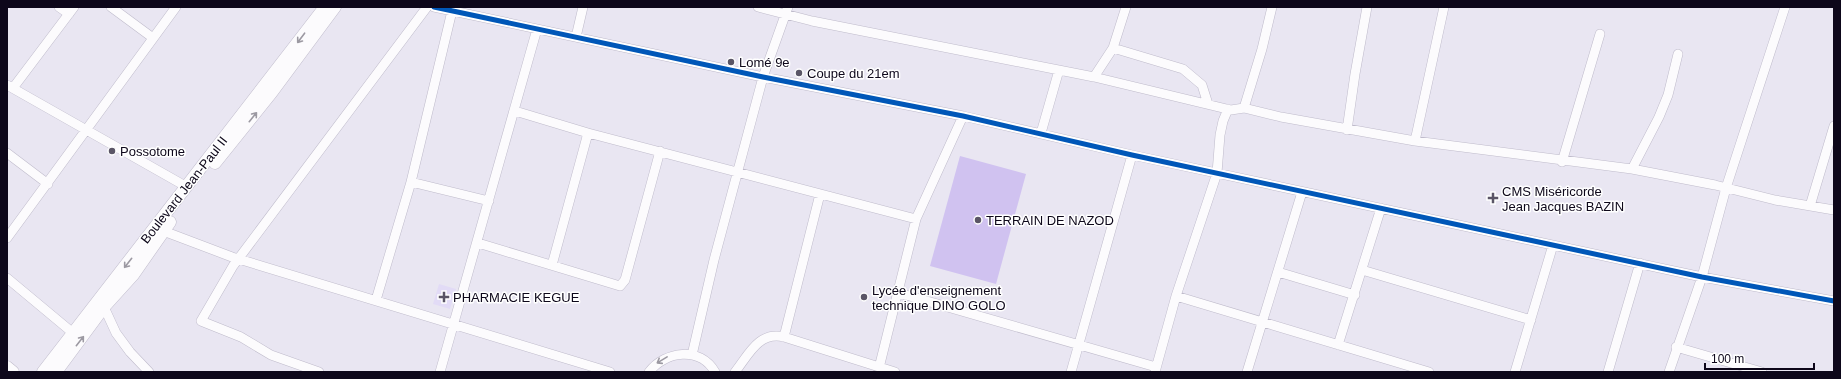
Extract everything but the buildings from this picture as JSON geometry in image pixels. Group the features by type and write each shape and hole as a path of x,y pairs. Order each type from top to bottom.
{"main road":[{"name":"Boulevard Jean-Paul II","path":"56,372 91,327 104,307 133,275 159,230 187,187 325,7"},
{"name":"Boulevard Jean-Paul II","path":"43,372 272,92 335,7"},
{"path":"7,367 13,372"}],"street":[{"path":"59,7 72,11 10,87 187,187"},
{"path":"111,7 153,38"},
{"path":"7,238 48,184 176,7"},
{"path":"319,372 272,355 241,337 201,322 239,258 427,7"},
{"path":"434,7 763,77 962,116 1132,155 1640,264 1834,301"},
{"path":"576,37 583,7"},
{"path":"758,7 787,11 1094,77 1229,109 1244,108 1347,130 1415,141 1562,162 1632,169 1726,188 1775,200 1834,210"},
{"path":"1094,77 1113,48 1126,7"},
{"path":"1244,108 1262,49 1272,7"},
{"path":"1347,130 1354,74 1367,7"},
{"path":"1415,141 1444,7"},
{"path":"1669,372 1676,347 1702,277 1726,188 1785,7"},
{"path":"376,300 411,182 452,11"},
{"path":"692,355 714,260 763,77 787,11"},
{"path":"440,372 490,201 537,29"},
{"path":"1562,162 1600,34"},
{"path":"1113,48 1183,69 1202,85 1208,104"},
{"path":"1632,169 1659,117 1668,95 1678,54"},
{"path":"1041,133 1059,70"},
{"path":"899,293 1156,370 1176,296 1217,173 1220,136 1229,109"},
{"path":"515,110 588,133 916,220"},
{"path":"879,370 916,220 962,116"},
{"path":"1810,206 1834,126"},
{"path":"552,265 588,133"},
{"path":"478,243 597,280 620,286 622,285 625,280 660,151"},
{"path":"7,154 48,184"},
{"path":"1071,372 1080,346 1132,155"},
{"path":"411,182 490,201"},
{"path":"1247,372 1302,192"},
{"path":"784,337 820,194"},
{"path":"1338,345 1355,295 1381,208"},
{"path":"159,230 239,258 610,372"},
{"path":"1515,372 1553,245"},
{"path":"1608,372 1640,264"},
{"path":"1362,270 1531,320"},
{"path":"1278,272 1355,295"},
{"path":"7,278 74,333"},
{"path":"1176,296 1424,371"},
{"path":"104,307 116,334 130,352 149,372"},
{"path":"735,372 765,337 774,335 784,337 879,370 895,372"},
{"path":"1676,347 1762,372"},
{"path":"649,372 655,364 666,357 679,354 692,355 703,360 715,372"}],"shaded area":[{"name":"TERRAIN DE NAZOD","path":"960,156 1026,174 996,284 930,266"},
{"name":"PHARMACIE KEGUE","path":"439,284 456,289 450,309 433,304"}],"cycle path":[{"path":"434,7 763,77 963,116 1132,155 1702,277 1834,301"}],"place":[{"name":"Lomé 9e","path":"731,62"},
{"name":"Coupe du 21em","path":"799,73"},
{"name":"Possotome","path":"112,151"},
{"name":"CMS Miséricorde Jean Jacques BAZIN","path":"1493,198"},
{"name":"TERRAIN DE NAZOD","path":"978,220"},
{"name":"PHARMACIE KEGUE","path":"444,297"},
{"name":"Lycée d'enseignement technique DINO GOLO","path":"864,297"}]}
